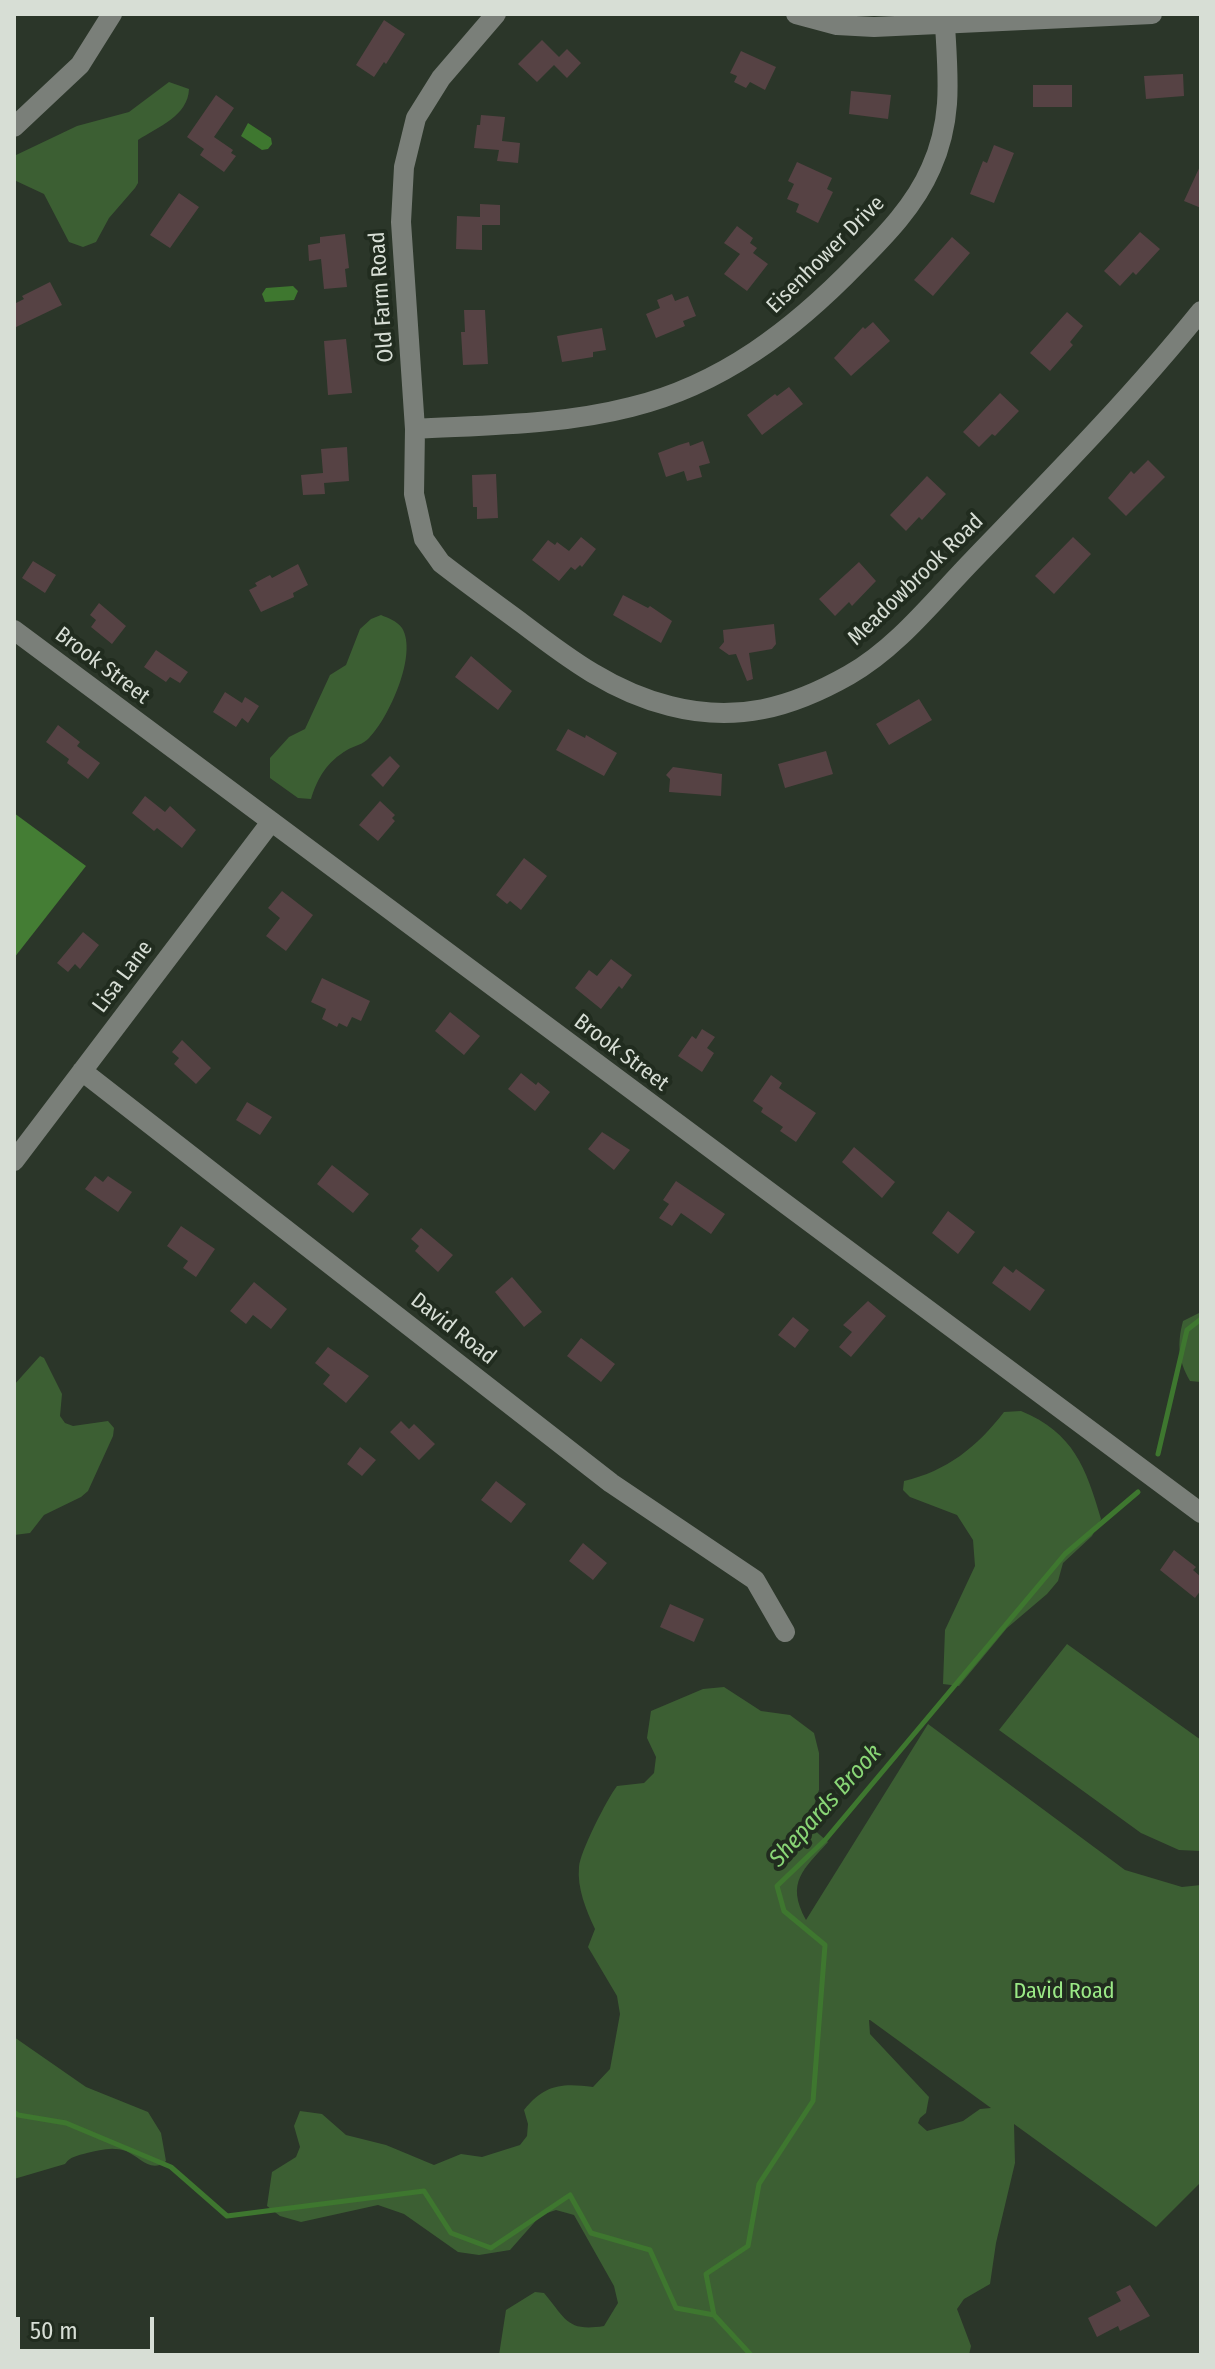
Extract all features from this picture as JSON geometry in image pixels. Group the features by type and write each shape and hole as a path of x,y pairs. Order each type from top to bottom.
{"street":[{"path":"14,127 80,65 112,14"},
{"name":"Old Farm Road","path":"470,585 441,563 424,539 414,494 415,429 401,222 404,167 416,118 441,78 496,14"},
{"path":"796,14 837,25 945,25 1152,14"},
{"name":"Eisenhower Drive","path":"415,429 569,418 634,407 697,385 754,353 786,330 882,239 917,194 931,169 946,122 949,95 945,25"},
{"name":"Meadowbrook Road","path":"470,585 582,667 633,695 673,707 708,712 749,712 791,703 853,673 911,624 1122,404 1201,311"},
{"name":"Brook Street","path":"14,630 1201,1513"},
{"name":"Lisa Lane","path":"14,1161 271,822"},
{"name":"David Road","path":"82,1071 611,1483 755,1580 785,1632"}],"green space":[{"path":"169,82 189,89 187,98 171,120 138,140 138,183 135,188 109,218 96,242 83,247 69,242 44,194 14,180 14,156 77,126 129,112"},
{"path":"381,615 400,626 406,639 404,669 392,701 369,738 329,765 311,799 298,798 270,778 270,758 289,737 305,729 330,675 346,665 360,629"},
{"path":"1201,1312 1201,1382 1190,1381 1179,1345 1183,1321"},
{"path":"40,1356 44,1358 62,1394 60,1416 65,1423 73,1426 108,1421 114,1428 113,1436 88,1491 44,1515 30,1533 14,1535 14,1385"},
{"path":"1021,1411 1054,1430 1066,1441 1083,1468 1101,1519 1092,1536 1063,1563 1058,1581 1047,1594 1007,1628 959,1686 943,1684 945,1630 975,1566 973,1540 957,1515 910,1497 903,1490 904,1481 934,1471 960,1456 1004,1412"},
{"path":"1067,1644 1201,1740 1201,1851 1179,1850 1141,1833 999,1730"},
{"path":"724,1687 761,1711 790,1715 814,1733 819,1753 819,1790 810,1818 812,1828 828,1842 805,1869 797,1886 797,1896 806,1920 928,1724 1125,1870 1182,1887 1201,1885 1201,2182 1156,2227 1014,2124 1015,2163 996,2243 990,2284 964,2299 957,2309 971,2346 969,2355 499,2355 506,2310 535,2292 544,2293 568,2322 582,2327 604,2326 618,2303 614,2286 574,2215 556,2210 541,2215 510,2250 479,2255 458,2252 404,2214 378,2205 301,2222 280,2216 267,2206 272,2172 296,2157 300,2147 294,2126 300,2111 322,2114 346,2135 386,2145 434,2165 461,2154 482,2157 520,2145 527,2136 524,2110 539,2095 555,2087 593,2087 610,2069 620,2014 617,1996 588,1947 595,1929 585,1907 579,1867 595,1826 617,1786 644,1783 654,1773 656,1757 647,1738 651,1711 703,1689","holes":["869,2020 991,2108 980,2109 963,2121 927,2131 918,2123 926,2113 929,2097 870,2034"]},
{"path":"14,2037 86,2087 148,2112 161,2133 166,2161 161,2165 150,2165 126,2151 106,2149 14,2179"}],"shaded area":[{"path":"248,123 271,138 272,144 268,149 262,150 241,136"},
{"path":"293,286 298,291 294,300 265,302 262,294 266,288"},
{"path":"14,813 86,866 14,958"}],"building":[{"path":"384,20 405,34 374,77 356,65"},
{"path":"542,40 559,57 567,49 581,63 567,78 554,65 537,82 518,64"},
{"path":"741,51 776,67 765,90 750,82 746,88 734,82 737,76 730,73"},
{"path":"1183,74 1184,96 1146,99 1144,76"},
{"path":"1033,85 1072,85 1072,107 1033,107"},
{"path":"851,91 891,95 888,119 849,114"},
{"path":"216,95 234,108 214,137 233,150 231,153 236,156 224,172 200,155 204,149 187,137"},
{"path":"481,115 505,117 502,141 520,143 518,163 497,161 499,150 474,148"},
{"path":"994,145 1014,153 994,203 970,194 983,161 987,163"},
{"path":"797,162 832,178 827,189 833,192 818,223 796,212 799,204 787,199 794,184 788,181"},
{"path":"1201,164 1201,208 1184,201"},
{"path":"179,193 199,207 170,248 150,235"},
{"path":"480,204 500,205 500,225 482,225 482,250 456,249 457,216 480,217"},
{"path":"737,226 753,238 750,243 757,248 753,253 768,264 747,291 724,274 740,254 724,243"},
{"path":"1140,232 1160,249 1136,275 1133,272 1120,286 1104,271"},
{"path":"345,234 349,268 345,269 347,287 324,289 321,259 309,261 308,245 320,243 320,237"},
{"path":"952,237 970,253 933,296 914,280"},
{"path":"50,282 62,305 14,328 14,304 24,299 22,296"},
{"path":"672,294 675,301 688,296 696,316 683,321 685,326 656,338 646,314 660,308 657,300"},
{"path":"464,310 485,310 488,364 463,365 461,332 465,332"},
{"path":"1067,312 1083,326 1070,342 1073,345 1050,371 1030,353"},
{"path":"873,322 890,341 851,376 834,358 863,327 865,329"},
{"path":"602,328 606,350 593,352 593,357 562,362 557,336"},
{"path":"346,339 352,393 328,395 324,341"},
{"path":"789,387 803,404 762,435 747,415"},
{"path":"1000,393 1019,411 995,436 992,434 979,447 963,432"},
{"path":"703,441 710,463 699,466 702,477 687,481 684,471 666,477 658,453 689,442 690,446"},
{"path":"347,447 349,481 324,483 325,494 303,495 301,475 323,473 321,449"},
{"path":"1148,460 1165,477 1126,516 1108,498 1131,471 1134,474"},
{"path":"496,474 498,518 477,519 477,507 473,507 472,475"},
{"path":"927,476 946,494 922,520 919,517 906,531 890,515"},
{"path":"581,537 596,549 582,567 580,565 575,570 571,567 559,581 532,560 548,540 555,545 557,542 569,551"},
{"path":"1073,537 1091,554 1054,594 1035,576"},
{"path":"33,561 56,575 45,593 22,578"},
{"path":"859,562 876,581 852,606 849,602 835,616 819,599"},
{"path":"298,564 308,585 293,593 294,597 261,612 249,590 270,575 272,578"},
{"path":"623,595 648,608 650,606 672,621 661,643 613,615"},
{"path":"99,603 126,626 112,644 91,627 96,620 90,615"},
{"path":"774,624 776,644 772,649 749,653 753,679 747,681 736,654 729,655 719,648 724,642 723,630"},
{"path":"156,650 188,672 180,683 170,677 166,682 144,667"},
{"path":"471,656 512,691 498,710 455,677"},
{"path":"225,692 242,703 245,697 259,706 248,723 242,718 236,727 213,712"},
{"path":"919,699 932,720 889,745 876,724"},
{"path":"58,725 80,742 77,746 100,763 88,779 67,763 69,759 46,742"},
{"path":"568,729 585,738 586,735 617,753 604,776 556,750"},
{"path":"826,751 833,774 785,788 778,764"},
{"path":"390,756 400,766 383,787 371,775"},
{"path":"673,767 722,774 721,796 669,792 670,779 666,775"},
{"path":"145,796 165,812 170,806 196,830 182,848 132,813"},
{"path":"380,801 395,815 392,818 395,821 378,841 359,825"},
{"path":"524,858 547,876 521,910 496,895"},
{"path":"282,891 313,915 286,951 266,936 280,918 268,908"},
{"path":"83,932 99,945 80,969 75,964 68,972 57,963"},
{"path":"611,959 632,975 601,1009 575,988 589,970 597,976"},
{"path":"322,978 370,1001 361,1021 352,1017 347,1027 339,1023 337,1027 322,1019 326,1009 311,1002"},
{"path":"450,1012 480,1036 464,1055 435,1031"},
{"path":"702,1029 715,1037 707,1048 714,1053 702,1072 678,1056 692,1036 696,1039"},
{"path":"182,1040 211,1068 196,1084 174,1064 179,1058 172,1052"},
{"path":"521,1073 550,1092 535,1111 508,1089"},
{"path":"771,1075 782,1083 779,1088 816,1113 796,1142 780,1131 783,1127 761,1112 763,1108 753,1101"},
{"path":"247,1102 272,1117 260,1135 236,1120"},
{"path":"602,1132 630,1150 614,1170 588,1149"},
{"path":"854,1147 895,1182 882,1198 842,1162"},
{"path":"332,1165 369,1194 353,1213 317,1184"},
{"path":"95,1176 103,1182 108,1176 132,1192 118,1212 85,1189"},
{"path":"676,1181 725,1214 711,1234 681,1213 672,1226 659,1218 669,1204 663,1200"},
{"path":"948,1211 975,1232 958,1254 932,1233"},
{"path":"181,1226 215,1249 196,1277 183,1268 188,1261 167,1246"},
{"path":"421,1228 453,1255 438,1272 415,1251 419,1246 411,1239"},
{"path":"1004,1266 1013,1273 1016,1269 1045,1290 1030,1311 992,1283"},
{"path":"512,1277 542,1312 524,1327 495,1292"},
{"path":"254,1282 287,1309 271,1329 253,1315 246,1324 230,1311"},
{"path":"868,1301 886,1316 851,1357 839,1347 852,1332 843,1325"},
{"path":"793,1317 809,1330 795,1348 778,1335"},
{"path":"581,1338 615,1364 601,1382 567,1356"},
{"path":"328,1347 369,1376 346,1403 323,1384 330,1375 315,1363"},
{"path":"401,1421 409,1429 414,1424 435,1444 419,1460 390,1432"},
{"path":"360,1447 376,1460 362,1476 347,1464"},
{"path":"496,1481 526,1504 511,1523 481,1500"},
{"path":"583,1543 607,1563 593,1580 569,1561"},
{"path":"1174,1550 1196,1567 1193,1570 1201,1577 1201,1590 1195,1598 1160,1570"},
{"path":"670,1604 704,1619 694,1642 660,1627"},
{"path":"1130,2285 1150,2316 1120,2331 1118,2326 1097,2337 1088,2318 1121,2301 1116,2292"}],"waterway":[{"name":"Shepards Brook","path":"1158,1454 1187,1330 1201,1319"},
{"name":"Shepards Brook","path":"751,2355 714,2315 706,2274 748,2246 759,2184 813,2101 825,1945 784,1911 777,1886 826,1839 1065,1554 1138,1492"},
{"path":"14,2112 66,2123 171,2167 227,2216 424,2191 451,2233 491,2248 570,2195 591,2233 650,2250 676,2308 714,2315"}]}
